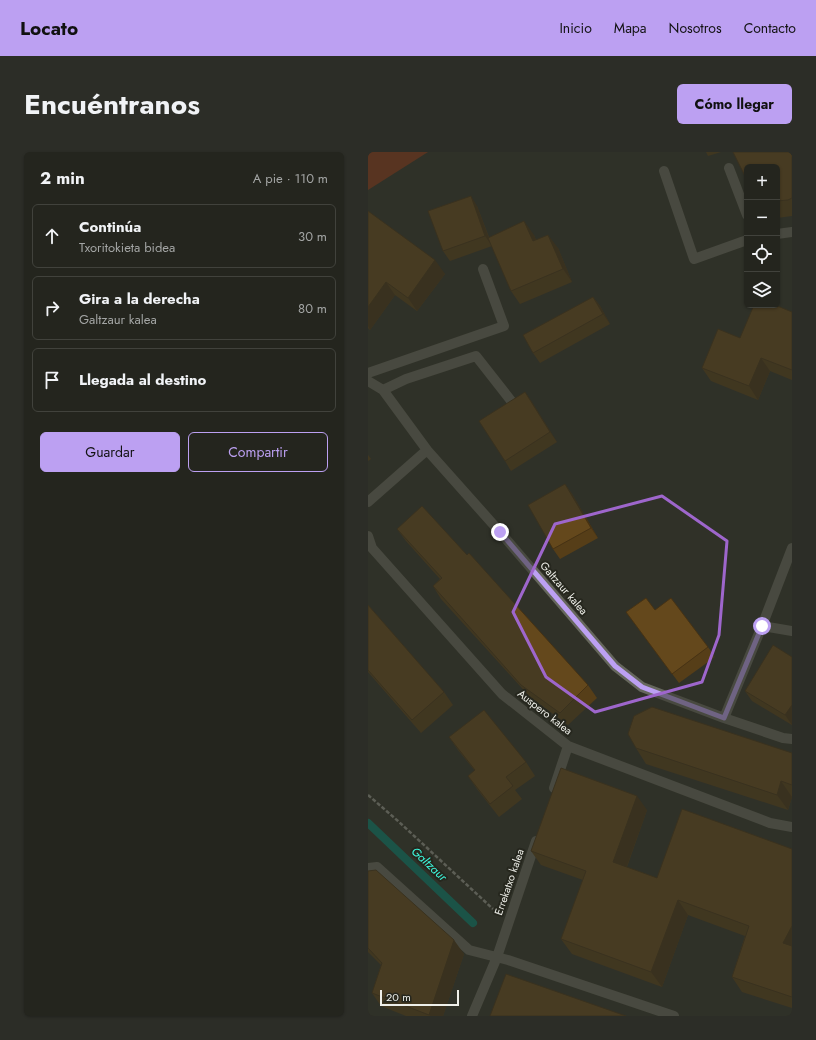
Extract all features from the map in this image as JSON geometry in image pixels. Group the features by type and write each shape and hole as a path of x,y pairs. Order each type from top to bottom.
{"street":[{"path":"729,168 744,207"},
{"path":"664,171 694,259 744,241"},
{"path":"780,234 792,232"},
{"path":"368,373 504,326 483,269"},
{"path":"383,390 406,379 476,356 512,402"},
{"name":"Galtzaur kalea","path":"368,381 383,390 427,450 500,532 615,666 642,687 724,718 783,738 792,739"},
{"path":"368,502 427,450"},
{"name":"Auspero kalea","path":"368,536 372,548 502,694 568,746 770,823 792,827"},
{"path":"724,718 792,548"},
{"path":"762,626 792,631"},
{"path":"550,797 568,746"},
{"name":"Errekatxo kalea","path":"472,1016 497,957 538,834"},
{"path":"368,868 377,866 469,950 497,957 674,1016"}],"path":[{"path":"368,795 398,820 508,923"}],"highlighted area":[{"path":"662,496 727,541 719,635 702,682 595,712 546,677 513,612 555,524"}],"shaded area":[{"path":"368,152 428,152 368,190"}],"building":[{"path":"733,152 792,152 792,198 780,201 780,164 744,164 744,174"},
{"path":"471,196 485,236 443,251 428,211"},
{"path":"368,211 435,260 408,298 386,282 368,307"},
{"path":"524,221 533,241 548,235 563,269 511,291 488,238"},
{"path":"593,297 603,314 533,353 523,335"},
{"path":"780,307 792,312 792,370 761,358 749,386 702,368 718,329 740,338 753,308"},
{"path":"525,392 550,432 505,461 479,421"},
{"path":"565,484 591,528 553,549 528,505"},
{"path":"422,506 467,555 469,553 588,685 560,713 521,685 433,586 442,578 397,529"},
{"path":"646,598 655,610 671,598 708,647 672,674 626,612"},
{"path":"368,605 444,692 412,720 368,670"},
{"path":"773,645 792,657 792,705 785,715 745,691"},
{"path":"652,707 792,753 792,785 781,781 777,795 636,748 628,734 634,716"},
{"path":"484,710 526,762 506,777 513,786 490,804 468,776 475,770 449,737"},
{"path":"561,768 637,796 613,862 657,878 682,809 792,849 792,926 783,943 792,946 792,997 732,977 749,926 678,900 651,972 561,939 586,871 531,851"},
{"path":"376,870 454,940 429,1015 372,993 382,963 368,948 368,871"},
{"path":"506,974 626,1016 490,1016"}],"waterway":[{"name":"Galtzaur","path":"368,823 473,923"}],"route":[{"path":"500,532 615,666 642,687 724,718 762,626"}]}
